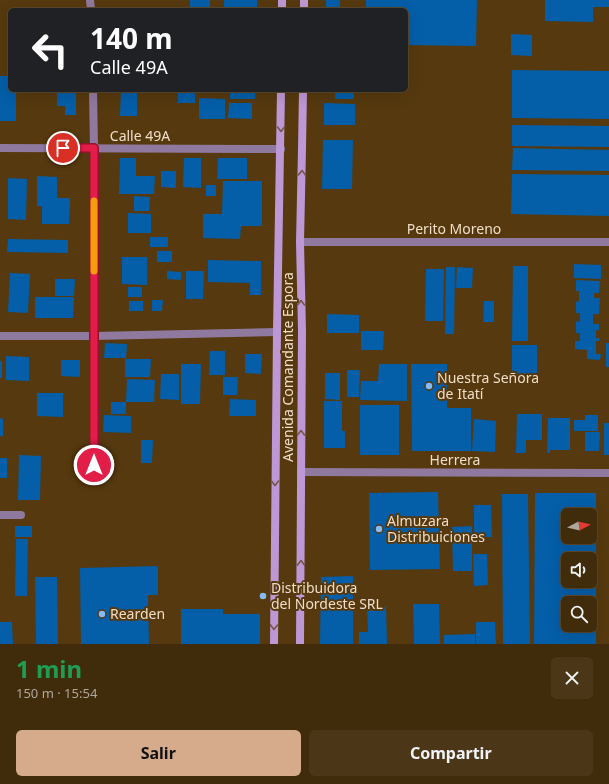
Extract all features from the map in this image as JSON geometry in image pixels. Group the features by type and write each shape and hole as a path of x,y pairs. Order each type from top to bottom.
{"main road":[{"name":"Avenida Comandante Espora","path":"274,644 281,92"},
{"name":"Avenida Comandante Espora","path":"300,644 302,331 300,242 303,92"}],"street":[{"path":"93,92 94,465"},
{"name":"Calle 49A","path":"0,148 281,149"},
{"name":"Perito Moreno","path":"300,242 609,242"},
{"path":"0,336 94,336 277,332"},
{"name":"Herrera","path":"301,472 609,473"},
{"path":"0,515 22,515"}],"building":[{"path":"190,0 210,0 210,8 190,7"},
{"path":"224,0 257,0 257,8 224,8"},
{"path":"326,0 340,0 340,8 326,8"},
{"path":"366,0 477,0 476,46 408,45 408,8 366,8"},
{"path":"545,0 609,0 609,7 593,7 593,22 545,21"},
{"path":"511,34 532,35 532,56 511,55"},
{"path":"512,70 609,71 609,119 512,118"},
{"path":"0,76 8,76 8,92 16,92 16,121 0,121"},
{"path":"121,92 137,92 137,116 120,116"},
{"path":"178,92 195,92 195,103 178,103"},
{"path":"230,92 255,92 255,99 230,99"},
{"path":"335,92 354,92 354,99 335,99"},
{"path":"57,93 76,93 76,115 65,115 65,106 57,106"},
{"path":"199,98 225,99 225,119 199,119"},
{"path":"229,103 252,103 252,119 228,118"},
{"path":"324,103 355,104 355,125 324,125"},
{"path":"512,125 609,126 609,147 512,146"},
{"path":"323,140 353,140 352,189 322,189"},
{"path":"513,148 609,150 609,171 512,170"},
{"path":"120,158 136,158 136,176 155,176 154,194 119,194"},
{"path":"184,158 201,158 201,188 183,187"},
{"path":"218,158 247,158 247,179 217,179"},
{"path":"161,171 176,171 176,188 161,187"},
{"path":"512,174 609,175 609,216 511,214"},
{"path":"37,176 57,177 57,198 70,198 69,224 42,224 42,206 37,206"},
{"path":"8,178 27,179 26,220 8,219"},
{"path":"223,181 262,181 262,226 241,226 240,239 203,238 203,214 222,214"},
{"path":"206,185 216,185 216,196 206,196"},
{"path":"134,196 150,197 149,211 134,211"},
{"path":"128,213 151,214 151,233 128,233"},
{"path":"150,237 168,237 168,247 150,247"},
{"path":"8,239 68,240 68,253 7,252"},
{"path":"157,251 172,251 172,262 157,262"},
{"path":"122,257 147,257 147,285 122,284"},
{"path":"208,260 261,261 261,295 250,295 250,283 208,282"},
{"path":"574,264 601,265 601,279 574,278"},
{"path":"513,266 528,266 528,341 512,341"},
{"path":"446,267 455,267 454,334 445,334"},
{"path":"457,267 473,268 472,288 456,288"},
{"path":"426,269 444,269 443,321 425,321"},
{"path":"167,271 181,272 181,280 167,279"},
{"path":"186,271 204,271 203,299 186,299"},
{"path":"10,273 30,274 28,313 8,312"},
{"path":"55,279 75,279 74,296 55,296"},
{"path":"576,280 600,281 599,293 594,293 594,298 600,298 599,314 593,314 593,324 599,324 599,330 596,330 596,338 599,338 599,341 596,341 596,354 601,354 600,360 587,359 587,350 575,349 575,341 580,341 580,333 576,333 576,321 580,322 580,313 576,313 576,302 579,301 579,291 576,291"},
{"path":"128,287 142,287 142,297 128,297"},
{"path":"35,297 74,297 73,318 35,318"},
{"path":"152,300 163,300 162,311 152,311"},
{"path":"129,301 143,301 143,311 129,311"},
{"path":"484,301 494,301 494,322 483,322"},
{"path":"327,314 359,315 359,333 327,333"},
{"path":"361,331 384,331 383,350 361,350"},
{"path":"105,343 127,344 126,359 151,359 150,377 125,377 125,358 104,358"},
{"path":"606,343 609,343 609,367 606,367"},
{"path":"512,345 537,345 537,375 512,374"},
{"path":"210,351 225,351 225,375 209,375"},
{"path":"245,354 262,354 261,374 245,373"},
{"path":"6,356 29,357 29,381 6,380"},
{"path":"61,360 80,360 80,377 61,376"},
{"path":"0,361 2,361 2,378 0,378"},
{"path":"181,364 201,364 200,404 181,404"},
{"path":"379,364 407,364 407,401 360,400 361,381 378,381"},
{"name":"Nuestra Señora de Itatí","path":"411,364 447,364 447,408 471,408 471,451 412,451"},
{"path":"347,370 360,370 359,397 347,397"},
{"path":"325,373 340,373 340,400 325,399"},
{"path":"161,374 179,374 179,400 160,399"},
{"path":"223,377 238,377 237,395 223,395"},
{"path":"127,379 155,380 154,402 126,402"},
{"path":"37,393 63,393 63,417 37,416"},
{"path":"230,399 256,400 256,416 229,416"},
{"path":"324,401 342,401 342,431 345,431 345,448 324,448"},
{"path":"111,402 126,402 126,414 111,414"},
{"path":"360,405 399,405 399,455 360,455"},
{"path":"517,414 542,414 542,440 526,440 526,453 516,453"},
{"path":"104,415 131,416 131,433 103,432"},
{"path":"585,415 598,415 598,431 574,431 574,420 585,420"},
{"path":"0,418 3,419 3,436 0,436"},
{"path":"548,418 570,418 570,450 550,450 550,453 547,453"},
{"path":"474,419 496,421 495,452 472,451"},
{"path":"604,423 609,423 609,455 604,455"},
{"path":"585,432 600,432 599,451 585,451"},
{"path":"141,440 153,440 152,463 141,463"},
{"path":"19,455 41,456 40,500 18,500"},
{"path":"0,458 7,458 7,478 0,478"},
{"path":"438,492 440,569 370,570 369,493"},
{"path":"535,493 596,493 596,508 561,508 561,544 596,544 596,552 561,552 561,588 596,588 596,596 561,596 561,632 596,632 596,644 534,644"},
{"path":"502,494 528,494 530,644 503,644"},
{"path":"474,505 491,505 492,537 474,537"},
{"path":"15,526 32,526 32,537 15,537"},
{"path":"472,526 472,571 453,571 452,527"},
{"path":"16,539 28,539 27,596 15,596"},
{"path":"473,554 487,554 488,585 474,586"},
{"name":"Rearden","path":"158,566 158,595 148,595 149,644 81,644 80,568"},
{"path":"353,576 353,644 320,644 321,577"},
{"path":"35,577 57,577 58,644 36,644"},
{"path":"413,604 439,604 440,644 414,644"},
{"path":"386,607 387,644 359,644 359,632 368,632 367,608"},
{"path":"181,609 223,609 223,614 260,614 260,644 181,644"},
{"path":"0,622 12,622 13,644 0,644"},
{"path":"476,622 495,622 496,644 476,644"},
{"path":"475,634 475,644 444,644 444,635"}],"slow traffic":[{"path":"94,201 94,271"}],"place":[{"name":"Nuestra Señora de Itatí","path":"429,386"},
{"name":"Almuzara Distribuiciones","path":"379,529"},
{"name":"Distribuidora del Nordeste SRL","path":"263,596"},
{"name":"Rearden","path":"102,614"}],"route":[{"path":"63,148 94,148 94,465"}]}
